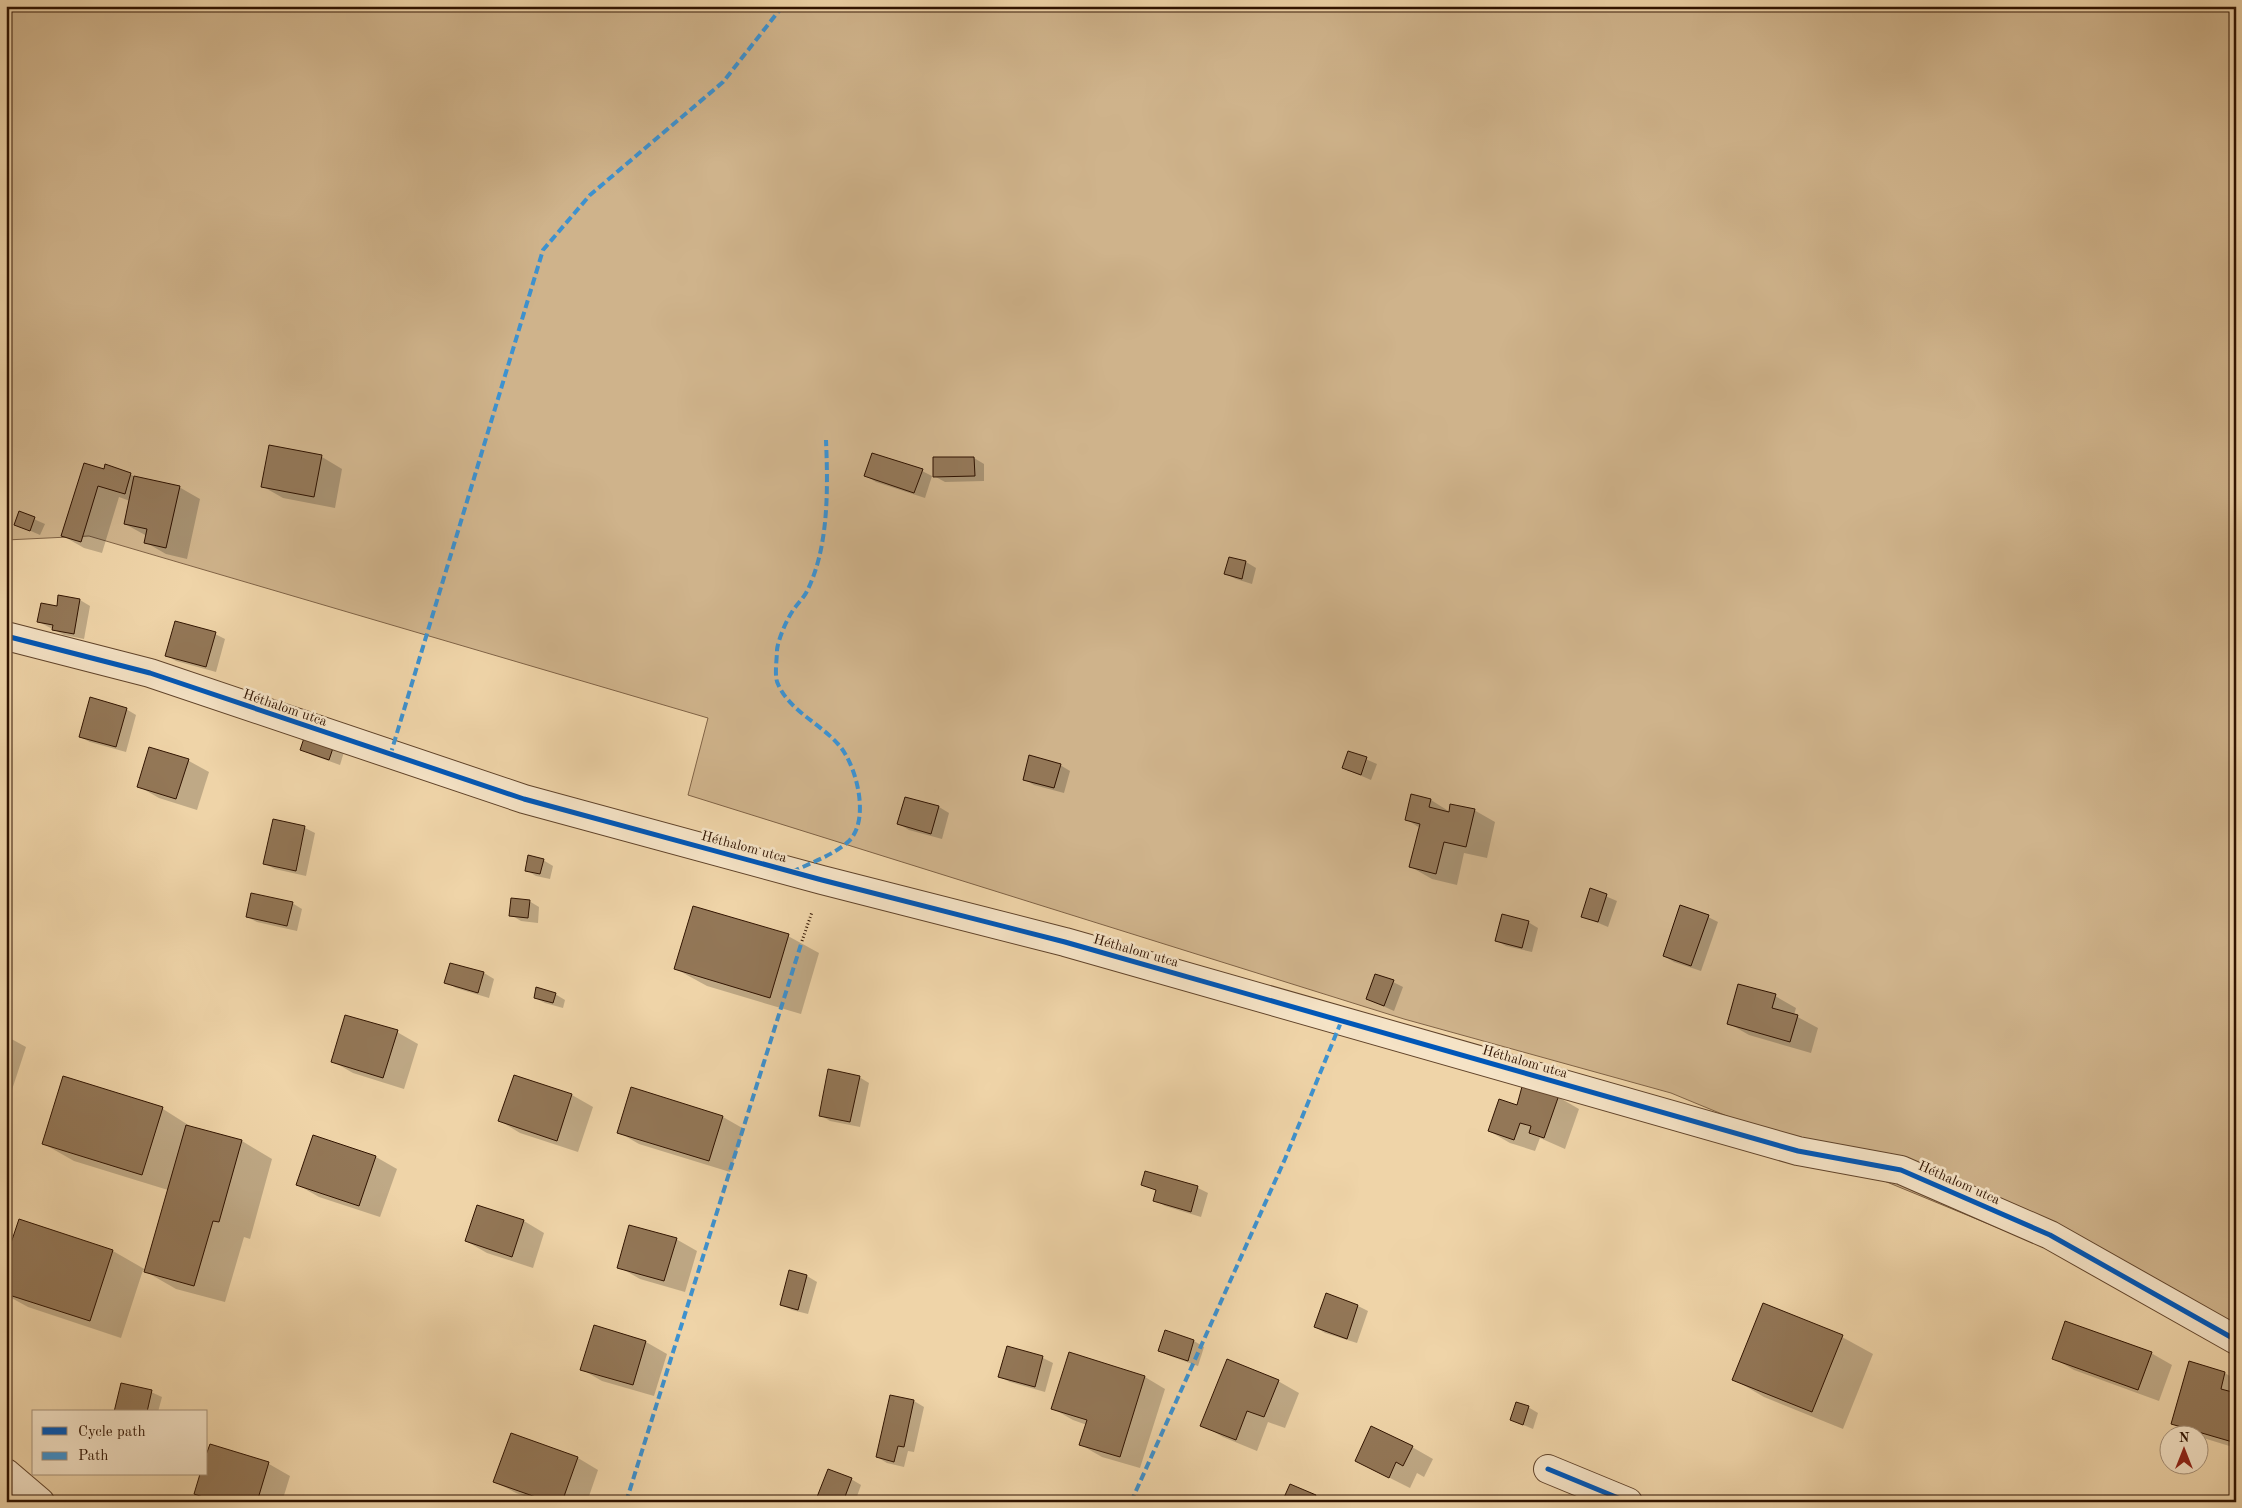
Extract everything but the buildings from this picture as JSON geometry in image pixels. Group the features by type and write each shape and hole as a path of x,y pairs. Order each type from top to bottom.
{"street":[{"name":"Héthalom utca","path":"6,636 150,674 524,799 822,880 1065,942 1798,1151 1901,1170 2050,1235 2236,1340"},
{"path":"1548,1469 1628,1502"},
{"path":"6,1473 40,1502"}],"shaded area":[{"path":"6,6 2236,6 2236,1326 1671,1093 1404,1019 688,795 708,718 89,536 6,540"}],"marked path":[{"path":"390,756 543,250 590,195 723,82 778,12 786,6"},
{"path":"792,872 829,855 843,846 856,831 859,819 860,805 855,777 844,752 830,736 789,701 778,684 776,677 777,650 781,636 794,609 806,593 814,576 819,557 827,498 826,440"},
{"path":"626,1502 802,941"},
{"path":"1131,1502 1285,1159 1341,1022"}],"cycle path":[{"path":"6,636 150,673 524,799 822,880 1065,942 1798,1151 1901,1170 2050,1235 2236,1340"},
{"path":"1548,1469 1628,1502"}]}
